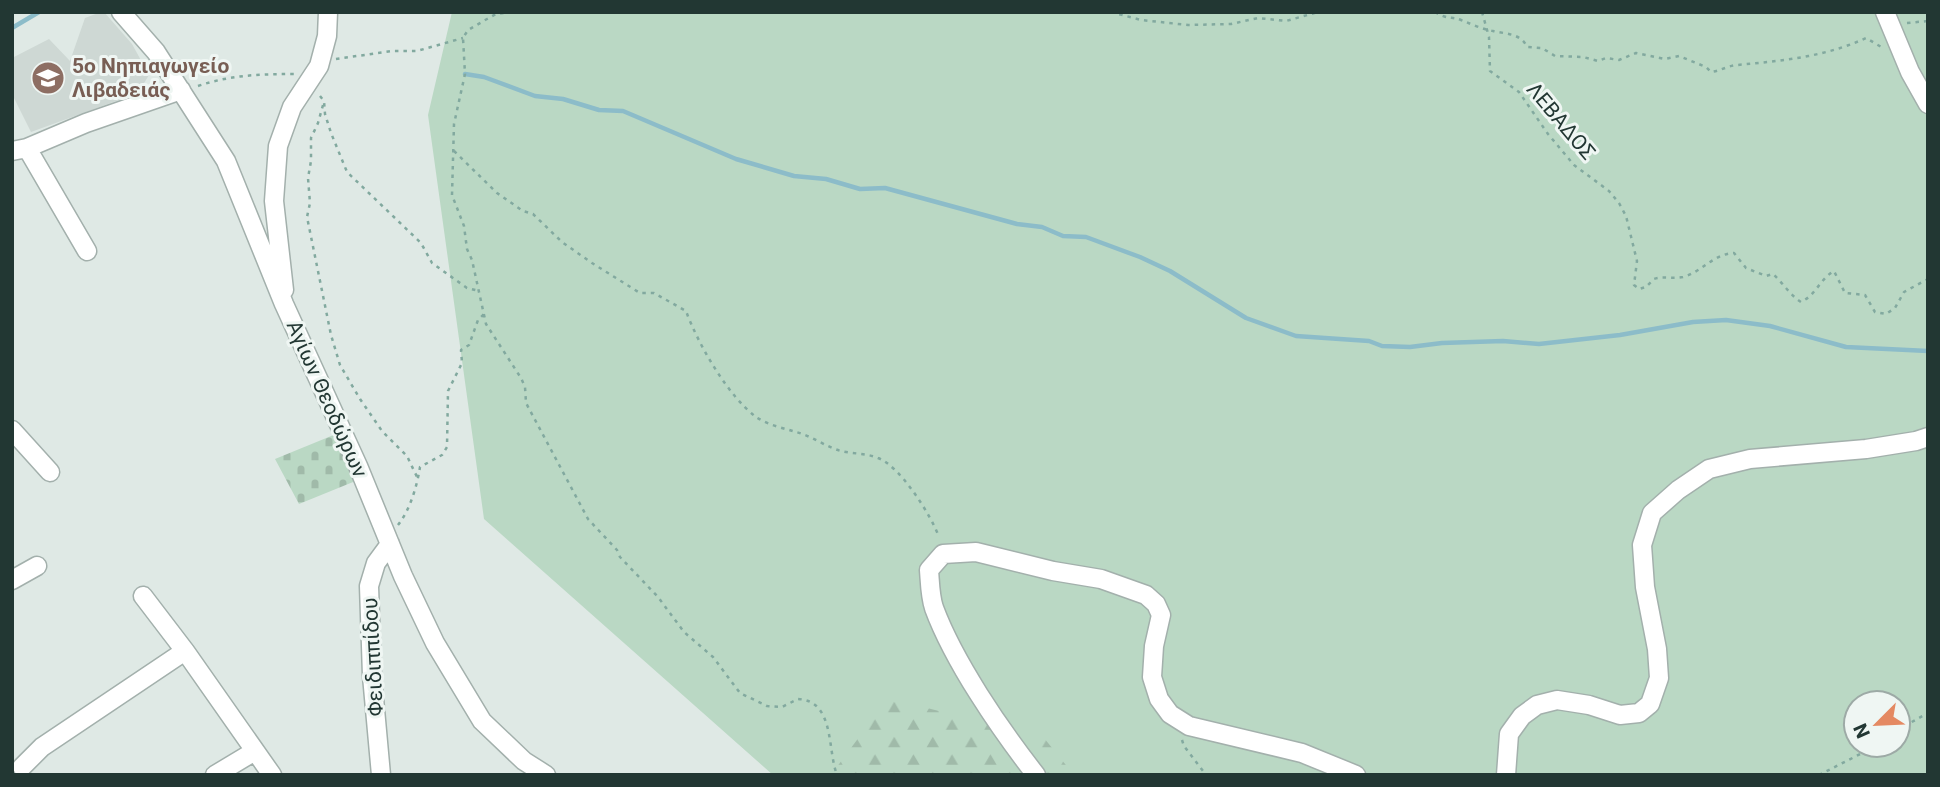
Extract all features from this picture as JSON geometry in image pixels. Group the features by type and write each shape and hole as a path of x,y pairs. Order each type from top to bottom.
{"street":[{"name":"Αγίων Θεοδώρων","path":"121,12 156,52 226,161 284,304 435,643 482,721 524,761 545,775"},
{"path":"284,304 284,275 274,201 278,146 292,107 320,59 327,36 328,12"},
{"path":"1885,12 1902,54 1928,104"},
{"path":"87,251 20,149 181,90"},
{"path":"12,430 50,472"},
{"path":"1506,775 1509,734 1522,716 1537,705 1557,700 1590,705 1620,715 1639,713 1650,704 1659,678 1657,649 1645,587 1642,545 1652,513 1678,490 1709,469 1750,459 1866,449 1928,437"},
{"name":"Φειδιππίδου","path":"381,775 372,676 369,586 376,563 389,542"},
{"path":"1036,775 1010,742 974,683 933,605 929,570 943,554 976,552 1101,579 1146,595 1156,604 1161,615 1154,646 1152,677 1159,699 1170,714 1189,726 1302,754 1356,775"},
{"path":"15,579 37,566"},
{"path":"143,596 272,775"},
{"path":"23,767 42,747 185,651"},
{"path":"215,775 255,751"}],"path":[{"path":"512,12 496,14 486,19 468,30 463,38 465,74 455,114 452,195 464,226 467,249 486,324 521,378 525,387 526,403 588,519 658,597 684,632 713,657 740,693 767,706 782,707 798,699 815,704 824,715 832,763 837,775"},
{"path":"1111,12 1141,20 1188,25 1231,24 1258,18 1286,21 1318,12"},
{"path":"1435,12 1447,19 1458,18 1476,26 1512,34 1525,42 1527,47 1542,48 1555,57 1583,57 1598,61 1606,58 1619,60 1636,54 1665,59 1679,56 1706,67 1711,72 1751,62 1795,60 1850,47 1866,38 1878,46 1902,54"},
{"name":"ΛΕΒΑΔΟΣ","path":"1482,12 1490,71 1519,92 1574,166 1609,191 1619,202 1626,216 1637,261 1633,285 1639,289 1646,287 1654,279 1682,277 1725,253 1734,253 1746,268 1766,276 1773,274 1792,296 1801,302 1810,298 1826,276 1834,271 1845,293 1865,295 1875,312 1886,314 1895,308 1904,292 1928,279"},
{"path":"320,59 417,51 463,38"},
{"path":"181,90 225,77 267,74 296,74 309,81 324,101 325,114 347,172 421,243 432,263 467,288 479,292"},
{"path":"324,101 311,138 307,178 310,203 307,217 331,335 340,365 360,399 382,431 407,456 418,479"},
{"path":"453,150 497,193 544,223 562,242 640,293 654,293 686,311 695,336 723,381 758,418 840,451 881,458 894,468 930,514 943,547 943,554"},
{"path":"389,542 403,519 420,467 442,455 447,447 448,391 463,363 461,351 469,345 478,320 485,313"},
{"path":"1912,722 1928,713"},
{"path":"1177,719 1184,746 1206,775"},
{"path":"1818,775 1850,759"}],"shaded area":[{"path":"104,12 132,44 149,75 138,93 31,132 12,94 14,57 49,39 70,61 85,18"}],"green space":[{"path":"452,12 1928,12 1928,775 773,775 484,519 428,115"},
{"path":"336,434 358,480 299,504 275,459"},
{"path":"888,698 1044,738 1074,775 831,775"}],"waterway":[{"path":"12,28 39,12"},
{"path":"465,74 484,77 535,96 563,99 599,110 623,111 736,159 794,176 826,179 860,189 885,188 1017,224 1042,227 1063,236 1086,237 1170,271 1246,318 1296,336 1410,347 1503,341 1539,344 1620,335 1693,322 1726,320 1770,326 1846,347 1928,351"}],"place":[{"name":"5ο Νηπιαγωγείο Λιβαδειάς","path":"48,78"}]}
